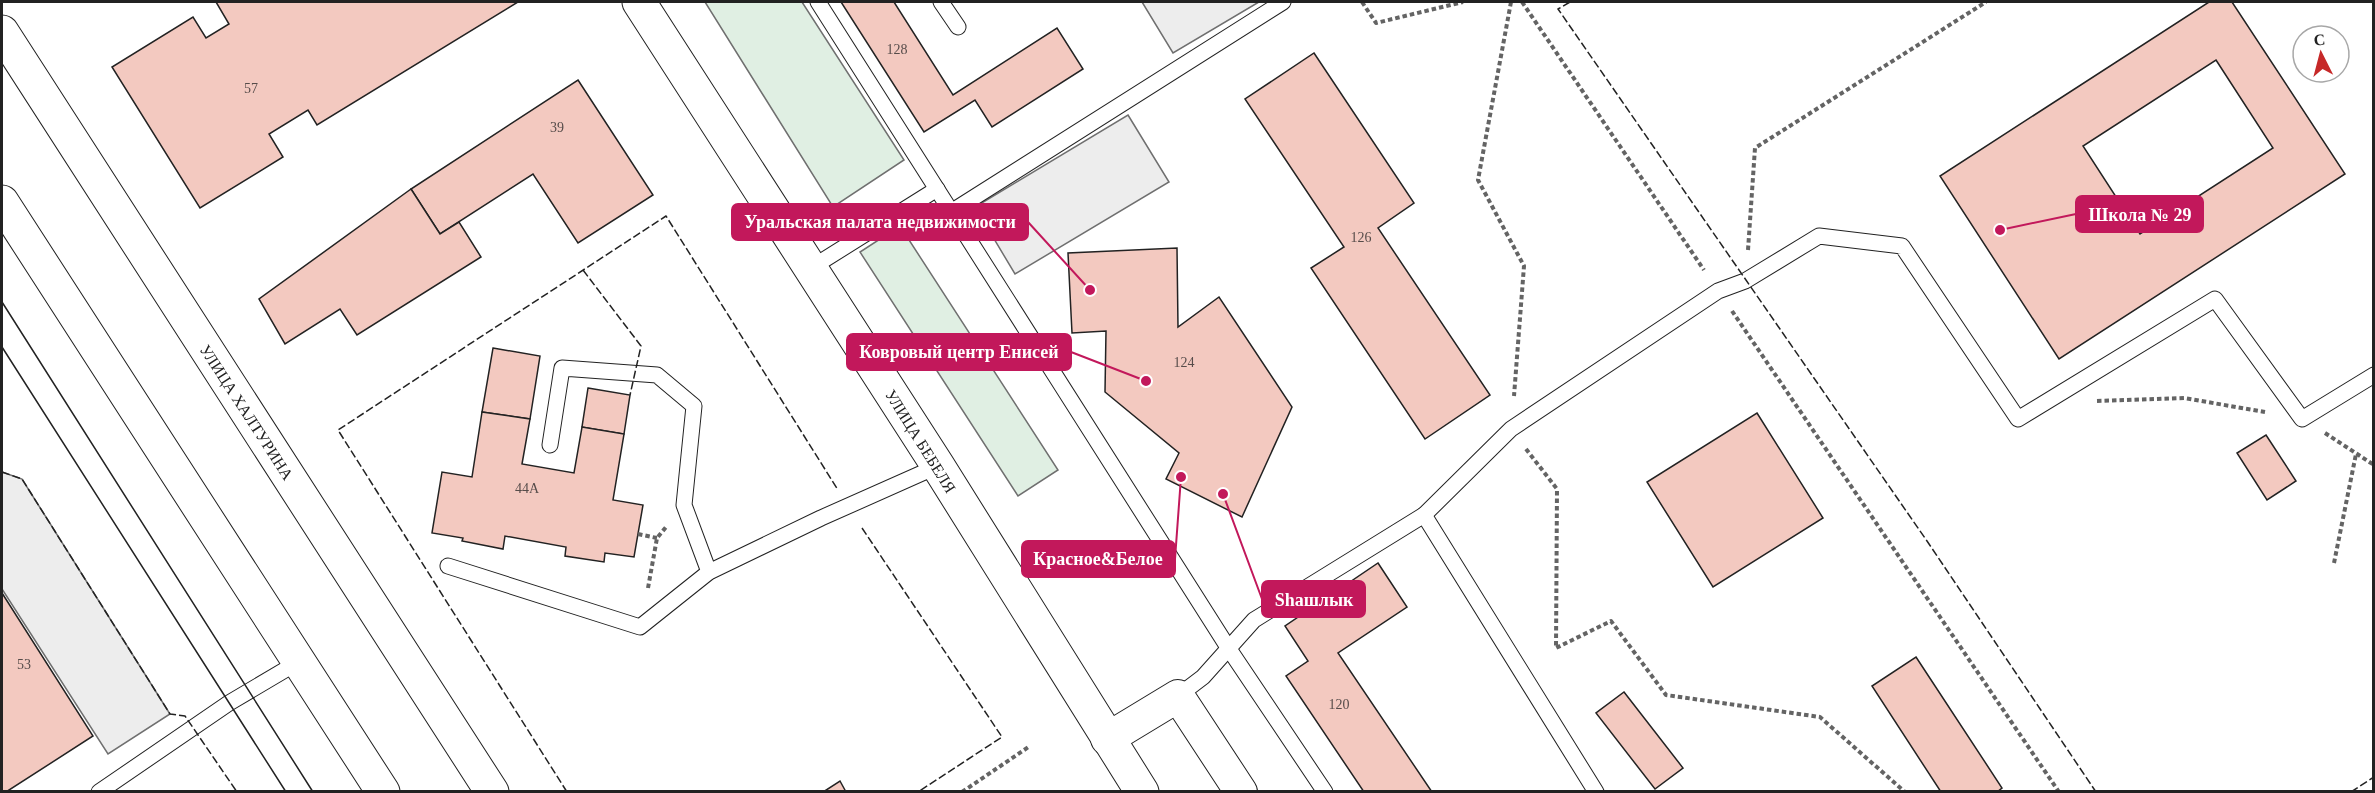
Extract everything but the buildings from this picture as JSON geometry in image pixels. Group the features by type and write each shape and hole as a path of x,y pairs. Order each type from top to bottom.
{"main road":[{"name":"УЛИЦА БЕБЕЛЯ","path":"639,2 938,466 1142,792"},
{"name":"УЛИЦА ХАЛТУРИНА","path":"2,32 492,792"},
{"path":"2,202 383,792"}],"street":[{"path":"1107,739 1178,696 1241,792"}],"lane":[{"path":"818,2 1229,649 1325,792"},
{"path":"941,2 958,27"},
{"path":"951,212 1283,2"},
{"path":"811,268 937,189"},
{"path":"1178,696 1203,677 1254,620 1424,515 1511,429 1718,291 1745,281 1819,236 1902,246 2018,419 2215,299 2302,419 2373,375"},
{"path":"550,446 561,368 657,375 694,406 684,506 709,572"},
{"path":"448,566 640,627 709,572 821,518 938,466"},
{"path":"1424,515 1596,792"},
{"path":"99,792 229,703 300,661"}],"path":[{"path":"1362,2 1376,23 1463,2"},
{"path":"1511,2 1478,180 1524,266 1511,429 1557,489 1556,648 1611,621 1666,695 1821,717 1905,792"},
{"path":"1522,2 2059,792"},
{"path":"1745,281 1755,148 1986,2"},
{"path":"2045,403 2184,398 2302,419 2373,465"},
{"path":"2334,563 2356,454"},
{"path":"640,627 657,538 684,506"},
{"path":"638,534 657,538"},
{"path":"962,792 1030,746"}],"green space":[{"path":"705,2 802,2 904,160 833,207"},
{"path":"900,226 1058,470 1018,496 860,252"}],"shaded area":[{"path":"1142,2 1259,2 1173,53"},
{"path":"1128,115 1169,182 1015,274 975,207"},
{"path":"2,472 22,479 170,714 108,754 2,589"}],"tram line":[{"path":"2,302 313,792"},
{"path":"2,347 286,792"}],"fence":[{"path":"1570,2 1558,9 1927,541 2096,792"},
{"path":"567,792 338,430 666,216 838,490"},
{"path":"583,270 641,346 630,395"},
{"path":"2,472 22,479 170,714 185,716 237,792"},
{"path":"862,528 1002,737 918,792"},
{"path":"2351,792 2374,777"}],"place":[{"name":"Школа № 29","path":"2000,230"},
{"name":"Уральская палата недвижимости","path":"1090,290"},
{"name":"Ковровый центр Енисей","path":"1146,381"},
{"name":"Красное&Белое","path":"1181,477"},
{"name":"Shашлык","path":"1223,494"}]}
